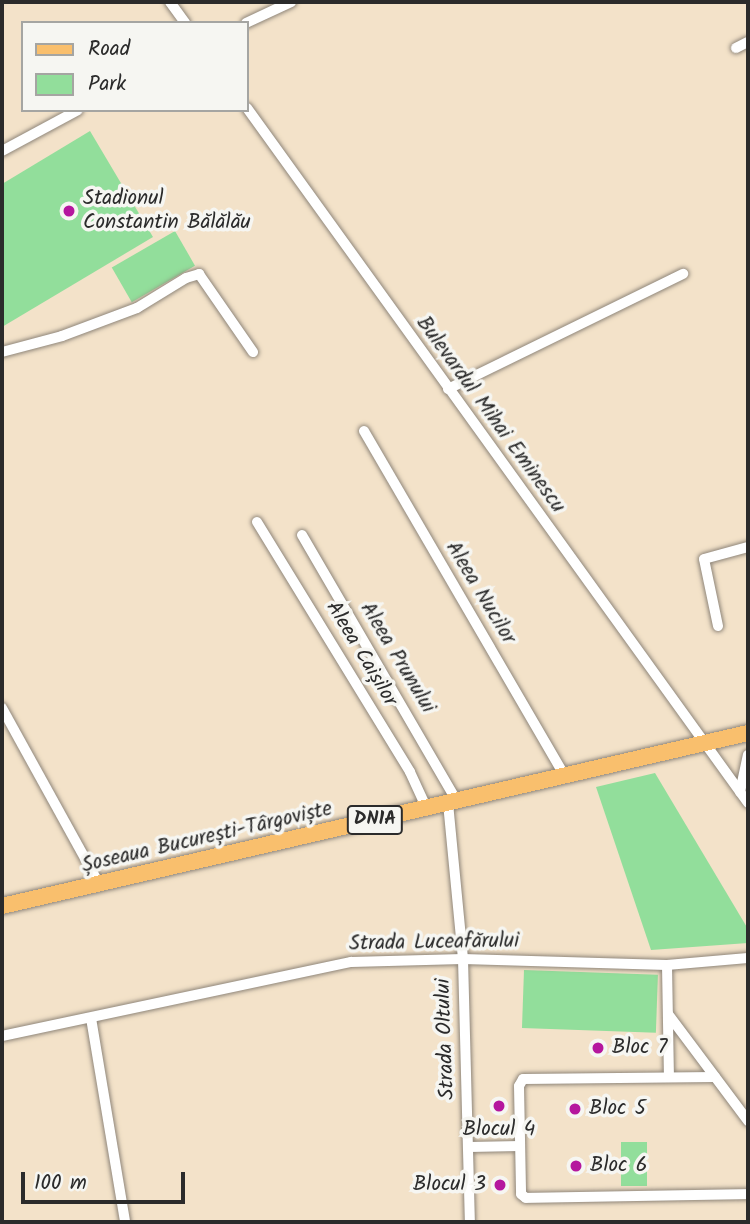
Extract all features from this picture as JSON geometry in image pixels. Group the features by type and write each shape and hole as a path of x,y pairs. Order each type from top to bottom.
{"main road":[{"name":"Șoseaua București-Târgoviște","path":"2,906 748,733"}],"street":[{"path":"170,2 184,21"},
{"path":"248,22 291,2"},
{"path":"736,48 748,42"},
{"name":"Bulevardul Mihai Eminescu","path":"248,109 702,743 748,803"},
{"path":"2,151 74,112"},
{"path":"2,352 62,336 125,313 199,274 253,352"},
{"path":"448,389 682,274"},
{"name":"Aleea Nucilor","path":"364,431 564,775"},
{"name":"Aleea Caișilor","path":"257,522 410,772 427,809"},
{"name":"Aleea Prunului","path":"302,535 453,802"},
{"path":"718,626 704,559 748,547"},
{"path":"2,708 99,884"},
{"path":"740,792 748,755"},
{"name":"Strada Oltului","path":"453,802 463,959 470,1222"},
{"name":"Strada Luceafărului","path":"2,1036 334,964 463,959 667,965 748,957"},
{"path":"667,965 669,1077"},
{"path":"668,1014 748,1121"},
{"path":"91,1018 125,1222"},
{"path":"715,1077 523,1079 520,1191 526,1198 748,1194"},
{"path":"469,1147 520,1146"}],"green space":[{"name":"Stadionul Constantin Bălălău","path":"90,131 153,237 2,327 2,184"},
{"path":"175,231 195,266 132,302 112,268"},
{"path":"655,773 748,929 748,943 651,950 596,787"},
{"path":"524,970 658,975 656,1033 522,1028"},
{"path":"621,1142 647,1142 647,1186 621,1186"}],"place":[{"name":"Stadionul Constantin Bălălău","path":"69,211"},
{"name":"Bloc 7","path":"598,1048"},
{"name":"Blocul 4","path":"499,1106"},
{"name":"Bloc 5","path":"575,1109"},
{"name":"Bloc 6","path":"576,1166"},
{"name":"Blocul 3","path":"500,1185"}]}
